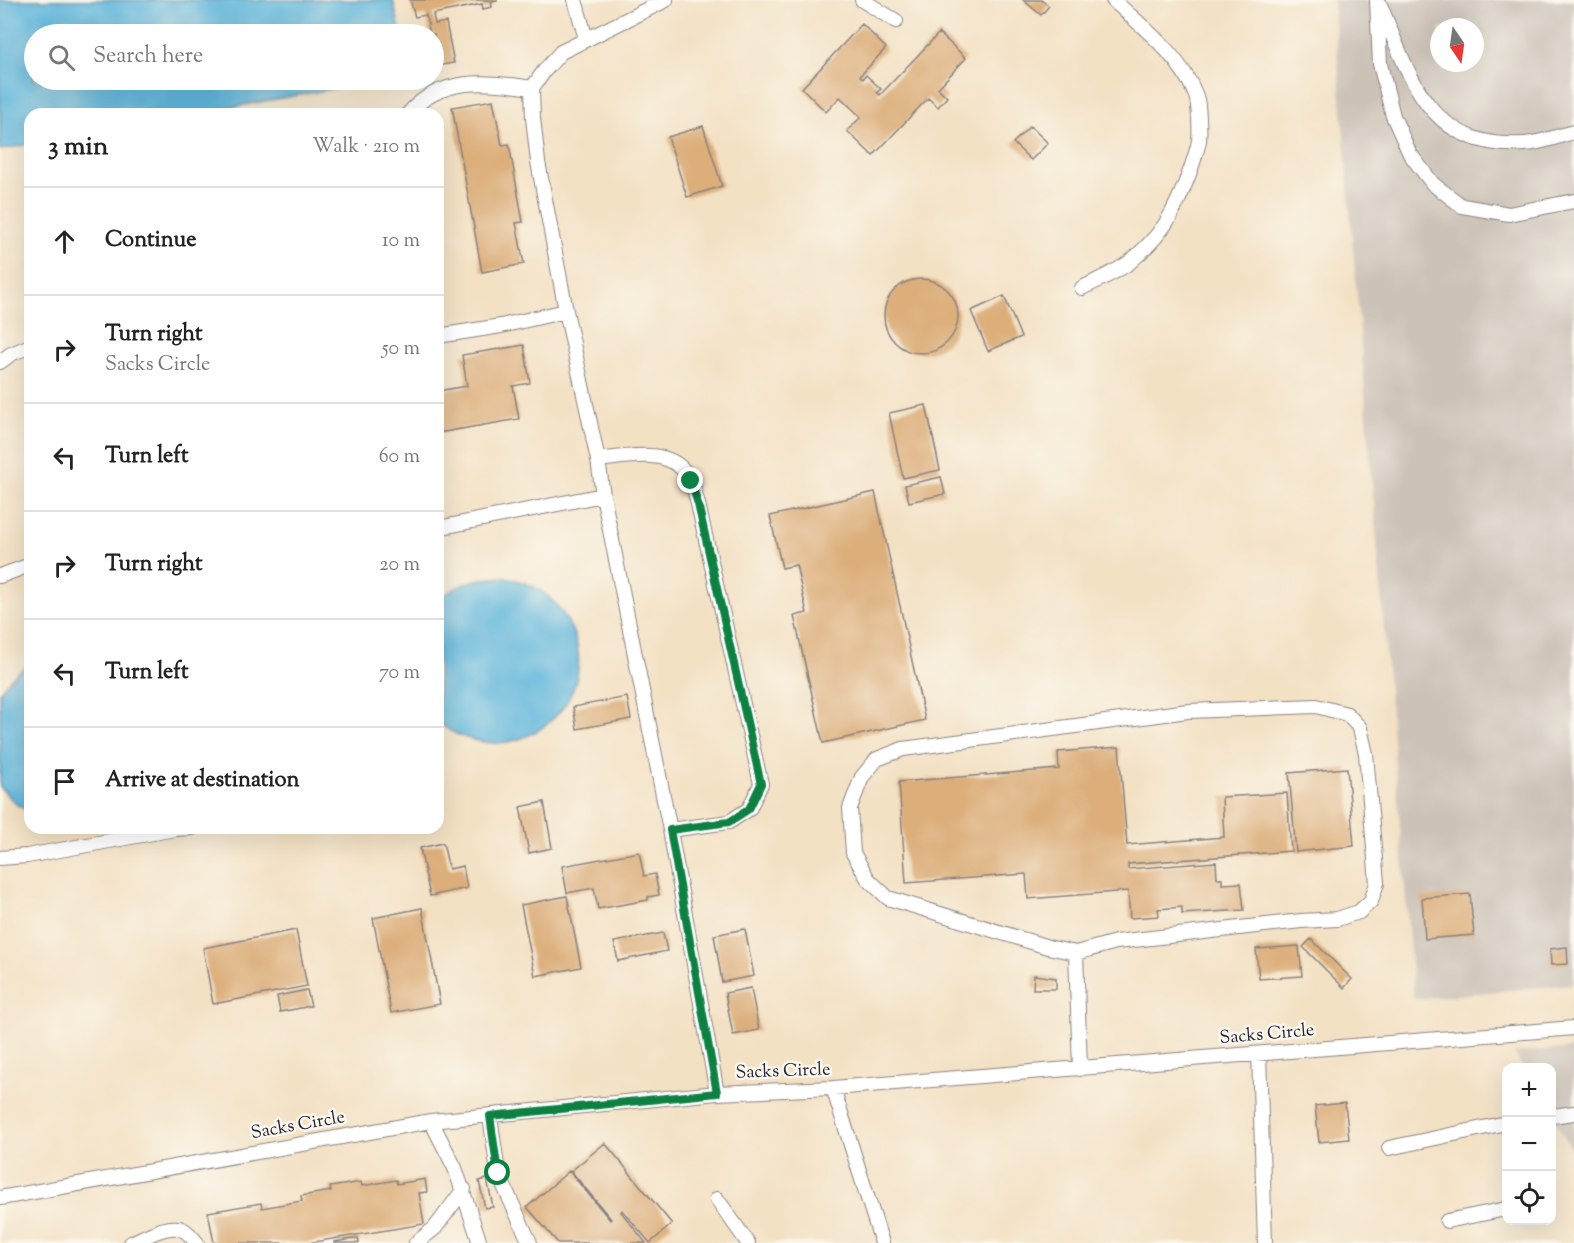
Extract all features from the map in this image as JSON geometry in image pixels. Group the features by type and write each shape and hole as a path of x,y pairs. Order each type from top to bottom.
{"lane":[{"path":"575,0 586,39"},
{"path":"666,0 561,52 532,88 533,118 538,162 566,311 598,460 670,830 717,1093"},
{"path":"862,0 896,21"},
{"path":"1082,288 1106,277 1130,261 1150,242 1169,218 1187,177 1199,139 1197,98 1182,68 1156,39 1113,0"},
{"path":"1377,0 1417,91 1435,115 1457,132 1488,143 1517,144 1526,144 1574,132"},
{"path":"1377,0 1380,64 1393,116 1410,154 1433,184 1462,206 1509,214 1574,201"},
{"path":"444,90 456,84 495,82 532,88"},
{"path":"413,108 419,101 443,90"},
{"path":"444,335 501,326 566,311"},
{"path":"0,362 24,349"},
{"path":"598,460 652,454 678,465 691,481 761,784 749,809 729,822 670,830"},
{"path":"444,527 603,495"},
{"path":"0,576 24,567"},
{"path":"1316,706 1347,714 1360,728 1366,753 1377,883 1371,901 1359,912 1336,919 1116,942 1076,953 1048,947 888,898 868,879 853,853 849,808 862,777 877,759 903,749 1188,711 1316,706"},
{"path":"0,858 27,856 148,834"},
{"path":"1076,953 1080,1069"},
{"name":"Sacks Circle","path":"0,1198 431,1121 717,1093 833,1089 1574,1028"},
{"path":"1259,1054 1265,1243"},
{"path":"833,1089 882,1243"},
{"path":"1556,1115 1574,1113"},
{"path":"490,1116 498,1173 530,1243"},
{"path":"431,1121 464,1189 480,1243"},
{"path":"1389,1148 1502,1125"},
{"path":"416,1243 435,1228 464,1189"},
{"path":"717,1199 748,1243"},
{"path":"1447,1221 1502,1210"},
{"path":"131,1243 149,1235 179,1228 188,1233 197,1243"}],"shaded area":[{"path":"1333,0 1574,0 1574,984 1414,999"},
{"path":"1574,1048 1574,1154 1556,1123 1556,1063 1520,1063 1514,1053"}],"water":[{"path":"0,0 393,0 399,24 24,24 24,90 327,90 227,108 24,108 24,145 0,150"},
{"path":"504,577 524,582 547,596 558,607 570,626 578,653 578,673 563,708 550,722 534,733 516,740 497,743 467,738 444,726 444,596 461,585"},
{"path":"24,668 24,809 16,804 0,787 0,692"}],"building":[{"path":"410,0 497,0 491,2 492,7 483,9 482,4 433,14 435,24 428,24 426,15 415,17"},
{"path":"1023,0 1041,0 1049,6 1041,15"},
{"path":"446,22 454,63 444,65 444,24 435,24"},
{"path":"862,24 886,48 860,76 863,79 866,75 881,89 877,92 880,95 939,33 966,58 938,88 947,97 938,107 928,98 873,156 847,131 861,117 840,97 826,112 802,88"},
{"path":"493,100 502,145 509,144 523,222 516,223 524,264 482,272 452,107"},
{"path":"703,126 722,186 687,197 668,137"},
{"path":"1030,126 1048,143 1031,160 1013,143"},
{"path":"921,279 935,282 947,290 955,302 958,316 955,330 947,342 935,350 921,353 907,350 895,342 887,330 884,316 887,302 895,290 907,282"},
{"path":"1004,296 1021,337 988,351 971,311"},
{"path":"524,345 530,383 513,386 519,419 444,432 444,390 467,386 462,355"},
{"path":"926,405 940,470 903,478 889,413"},
{"path":"941,477 945,494 909,502 905,485"},
{"path":"875,492 925,720 823,743 794,616 807,613 796,565 782,568 770,516"},
{"path":"627,697 631,719 577,729 573,707"},
{"path":"1119,747 1127,845 1224,837 1222,797 1287,793 1291,851 1128,864 1128,869 1216,862 1217,878 1222,878 1222,884 1241,883 1244,910 1182,914 1182,907 1158,909 1159,916 1130,918 1128,891 1028,899 1026,874 906,883 899,782 1059,769 1058,752"},
{"path":"1347,768 1354,846 1296,852 1289,773"},
{"path":"544,802 552,848 529,853 520,807"},
{"path":"443,843 449,869 463,866 467,888 430,896 420,848"},
{"path":"639,852 644,876 655,874 659,895 648,897 648,900 598,909 594,888 567,893 562,866"},
{"path":"1470,894 1474,935 1425,939 1422,898"},
{"path":"567,896 581,967 535,976 521,905"},
{"path":"422,908 440,1004 391,1013 373,918"},
{"path":"745,929 754,976 722,982 714,935"},
{"path":"296,930 307,986 213,1004 203,948"},
{"path":"663,933 667,951 618,961 614,942"},
{"path":"1311,939 1352,979 1344,988 1303,947"},
{"path":"1299,946 1302,976 1259,979 1256,949"},
{"path":"1567,947 1568,964 1551,965 1550,949"},
{"path":"1034,975 1056,978 1056,989 1033,989"},
{"path":"751,988 759,1030 733,1035 725,993"},
{"path":"307,990 311,1006 280,1012 277,996"},
{"path":"1345,1103 1349,1139 1319,1142 1315,1106"},
{"path":"605,1143 672,1224 650,1243 622,1210 621,1212 646,1243 558,1243 527,1207 569,1171 610,1220 571,1171"},
{"path":"425,1179 427,1192 419,1193 424,1224 308,1243 214,1243 208,1212 261,1203 262,1208 302,1201 301,1196 331,1191 330,1187 361,1182 362,1186 396,1180 397,1184"},
{"path":"487,1179 493,1207 485,1208 479,1181"},
{"path":"358,1238 359,1243 334,1243 334,1242"}],"route":[{"path":"498,1173 490,1116 717,1093 670,830 729,822 749,809 761,784 691,481"}]}
